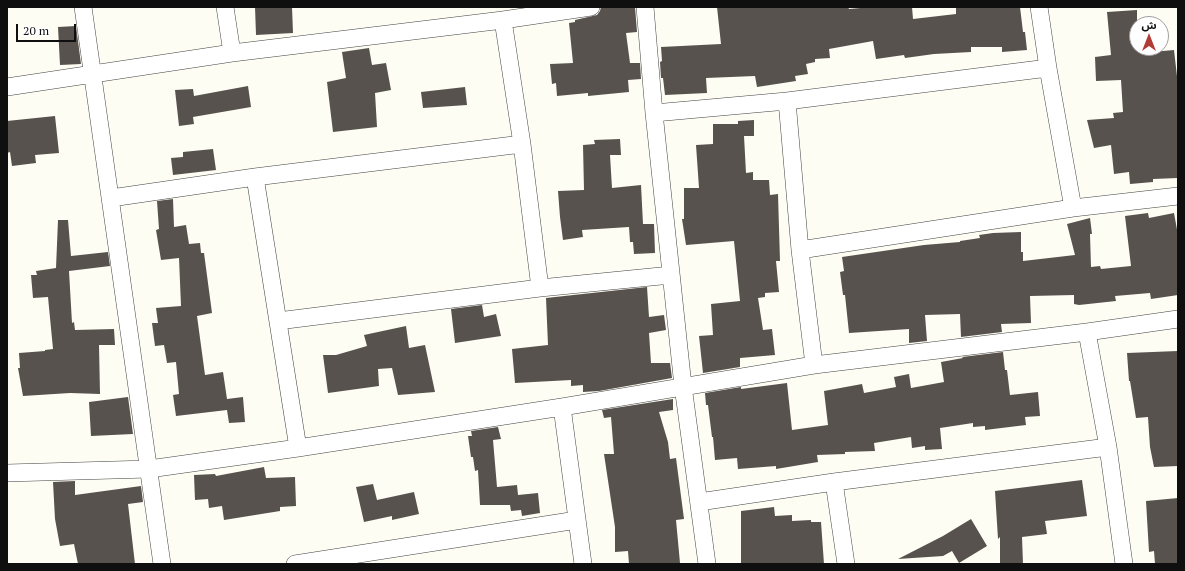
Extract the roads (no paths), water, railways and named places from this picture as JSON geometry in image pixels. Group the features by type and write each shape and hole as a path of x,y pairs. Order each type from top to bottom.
{"street":[{"path":"83,7 162,564"},
{"path":"225,7 232,52"},
{"path":"7,87 92,75 232,52 503,20 591,7"},
{"path":"645,7 654,113 683,386 707,564"},
{"path":"1039,7 1048,68 1074,208"},
{"path":"503,20 522,144 540,288"},
{"path":"654,113 787,101 1048,68"},
{"path":"787,101 800,250 814,364"},
{"path":"111,198 255,177 522,144"},
{"path":"255,177 298,448"},
{"path":"800,250 1074,208 1178,196"},
{"path":"278,320 540,288 671,275"},
{"path":"7,473 149,469 298,448 814,364 1087,332 1178,319"},
{"path":"1087,332 1108,447 1124,564"},
{"path":"562,406 583,564"},
{"path":"699,502 834,482 1108,447"},
{"path":"834,482 846,564"},
{"path":"295,564 577,520"}]}
